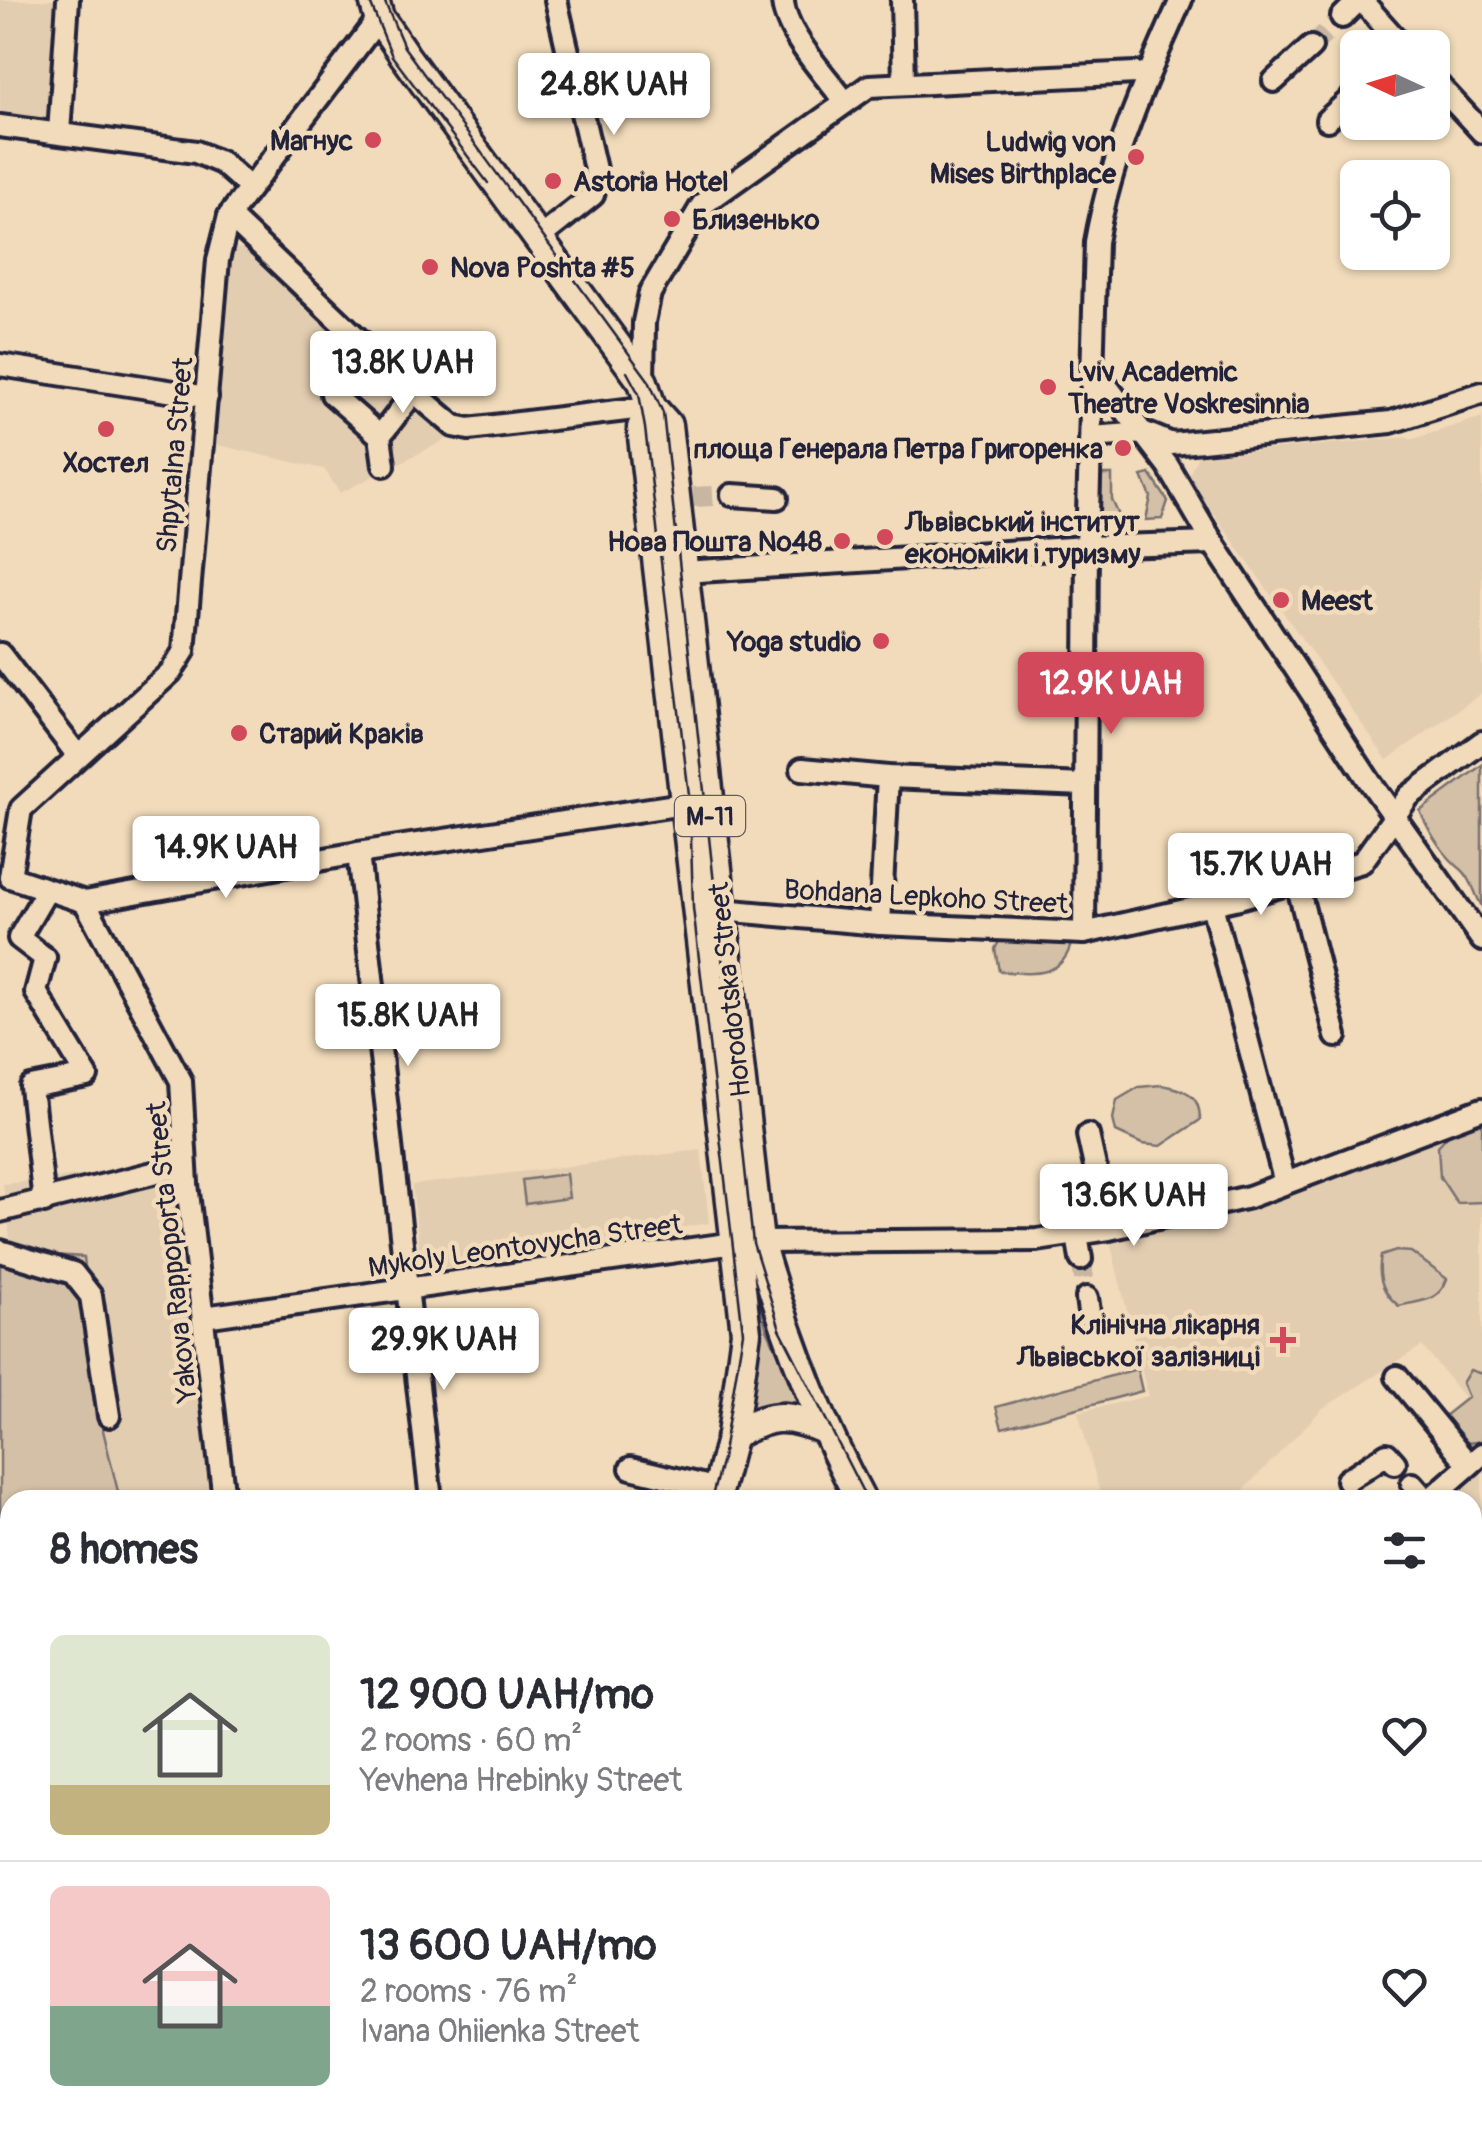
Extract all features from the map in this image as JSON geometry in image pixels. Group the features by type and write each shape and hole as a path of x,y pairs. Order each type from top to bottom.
{"main road":[{"path":"376,9 647,395"},
{"name":"Horodotska Street","path":"647,395 642,428 671,573 747,1243 824,1428 856,1490"},
{"name":"М-11","path":"718,1490 732,1435 746,1332 747,1243"},
{"path":"732,1435 756,1422 784,1416 824,1428"}],"street":[{"path":"59,133 68,0"},
{"path":"539,238 593,195 597,178 556,0"},
{"path":"783,0 793,31 845,102"},
{"path":"902,0 904,83"},
{"path":"1084,932 1087,547 1096,242 1102,211 1146,75 1181,0"},
{"path":"1342,17 1360,0 1388,30"},
{"name":"Shpytalna Street","path":"3,882 21,810 172,672 184,651 218,260 229,216 359,48 376,9"},
{"path":"1274,81 1311,47"},
{"path":"229,216 414,392 454,426 469,429 647,395 644,322 650,293 702,204 869,86 1146,75"},
{"path":"1450,97 1482,132"},
{"path":"1327,120 1340,109"},
{"path":"0,126 196,152 222,163 250,187"},
{"path":"0,366 207,397"},
{"path":"1093,368 1145,433 1213,543 1482,940"},
{"path":"380,436 414,392"},
{"path":"1091,437 1145,433 1172,444 1391,422 1482,392"},
{"path":"332,394 380,436 384,465"},
{"path":"732,495 778,498"},
{"path":"671,573 1213,543"},
{"path":"0,654 78,756"},
{"name":"Bohdana Lepkoho Street","path":"709,909 880,924 1084,932 1297,883 1362,862 1418,789 1482,742"},
{"path":"802,769 888,777 1085,785"},
{"path":"880,924 888,777"},
{"path":"3,882 84,902 358,853 697,802"},
{"path":"358,853 429,1490"},
{"path":"1297,883 1336,1036"},
{"path":"44,1202 31,1087 87,1076 36,992 45,958 19,938 47,890"},
{"name":"Yakova Rappoporta Street","path":"84,902 181,1081 187,1184 223,1490"},
{"path":"1212,904 1286,1183"},
{"name":"Mykoly Leontovycha Street","path":"204,1317 747,1243 1037,1240 1077,1236 1106,1220 1249,1196 1482,1109"},
{"path":"1088,1135 1098,1180"},
{"path":"0,1212 177,1167 187,1184"},
{"path":"1077,1236 1081,1259"},
{"path":"0,1251 73,1273 92,1296 109,1416"},
{"path":"1397,1377 1476,1460 1437,1490"},
{"path":"1347,1480 1387,1454 1394,1463"},
{"path":"630,1468 701,1490"}],"shaded area":[{"path":"0,0 60,0 53,112 41,120 0,115"},
{"path":"239,248 448,431 457,434 340,493 324,469 209,443 226,256 231,249"},
{"path":"1482,417 1482,693 1387,760 1188,477 1198,456 1409,437 1410,440"},
{"path":"1150,474 1168,501 1162,519 1146,520 1151,497 1142,476"},
{"path":"1102,475 1112,475 1112,500 1122,522 1109,523 1100,515"},
{"path":"1482,765 1482,906 1469,878 1438,844 1420,811"},
{"path":"1003,934 1072,939 1062,962 1054,968 1022,973 999,971 995,949"},
{"path":"1161,1085 1190,1094 1200,1120 1161,1146 1142,1144 1116,1132 1113,1119 1117,1100 1139,1087"},
{"path":"1482,1111 1482,1202 1457,1203 1440,1177 1438,1146 1458,1124"},
{"path":"1482,1114 1482,1419 1422,1346 1322,1409 1244,1490 1099,1490 1078,1412 1148,1396 1108,1234"},
{"path":"701,1150 709,1223 658,1231 659,1241 422,1270 412,1185"},
{"path":"182,1165 216,1490 108,1490 13,1260 3,1184"},
{"path":"566,1174 569,1198 525,1204 522,1180"},
{"path":"0,1252 84,1257 102,1426 118,1490 0,1490"},
{"path":"1411,1252 1447,1279 1439,1292 1399,1306 1393,1301 1382,1284 1380,1263 1381,1256"},
{"path":"751,1265 766,1327 801,1403 783,1401 750,1415 757,1330"},
{"path":"1137,1369 1142,1391 1002,1428 996,1407"},
{"path":"1470,1370 1482,1374 1482,1441 1470,1443 1439,1430 1444,1416 1468,1397 1462,1383"},
{"path":"1482,1467 1482,1490 1456,1490"}],"tunnel":[{"path":"1311,47 1342,17"},
{"path":"693,497 732,495"},
{"path":"1098,1180 1104,1211"},
{"path":"1081,1259 1087,1298"}],"tram line":[{"path":"369,0 392,56 488,183"},
{"path":"384,0 404,47 649,381 663,413 753,1243 780,1329 862,1490"},
{"path":"627,372 639,394 645,428 690,803 693,908 743,1332 714,1490"}],"place":[{"name":"Магнус","path":"373,140"},
{"name":"Ludwig von Mises Birthplace","path":"1136,157"},
{"name":"Astoria Hotel","path":"553,181"},
{"name":"Близенько","path":"672,219"},
{"name":"Nova Poshta #5","path":"430,267"},
{"name":"Lviv Academic Theatre Voskresinnia","path":"1048,387"},
{"name":"Хостел","path":"106,429"},
{"name":"площа Генерала Петра Григоренка","path":"1123,448"},
{"name":"Львівський інститут економіки і туризму","path":"885,537"},
{"name":"Нова Пошта №48","path":"842,541"},
{"name":"Meest","path":"1281,600"},
{"name":"Yoga studio","path":"881,641"},
{"name":"Старий Краків","path":"239,733"},
{"name":"Клінічна лікарня Львівської залізниці","path":"1283,1340"}]}
